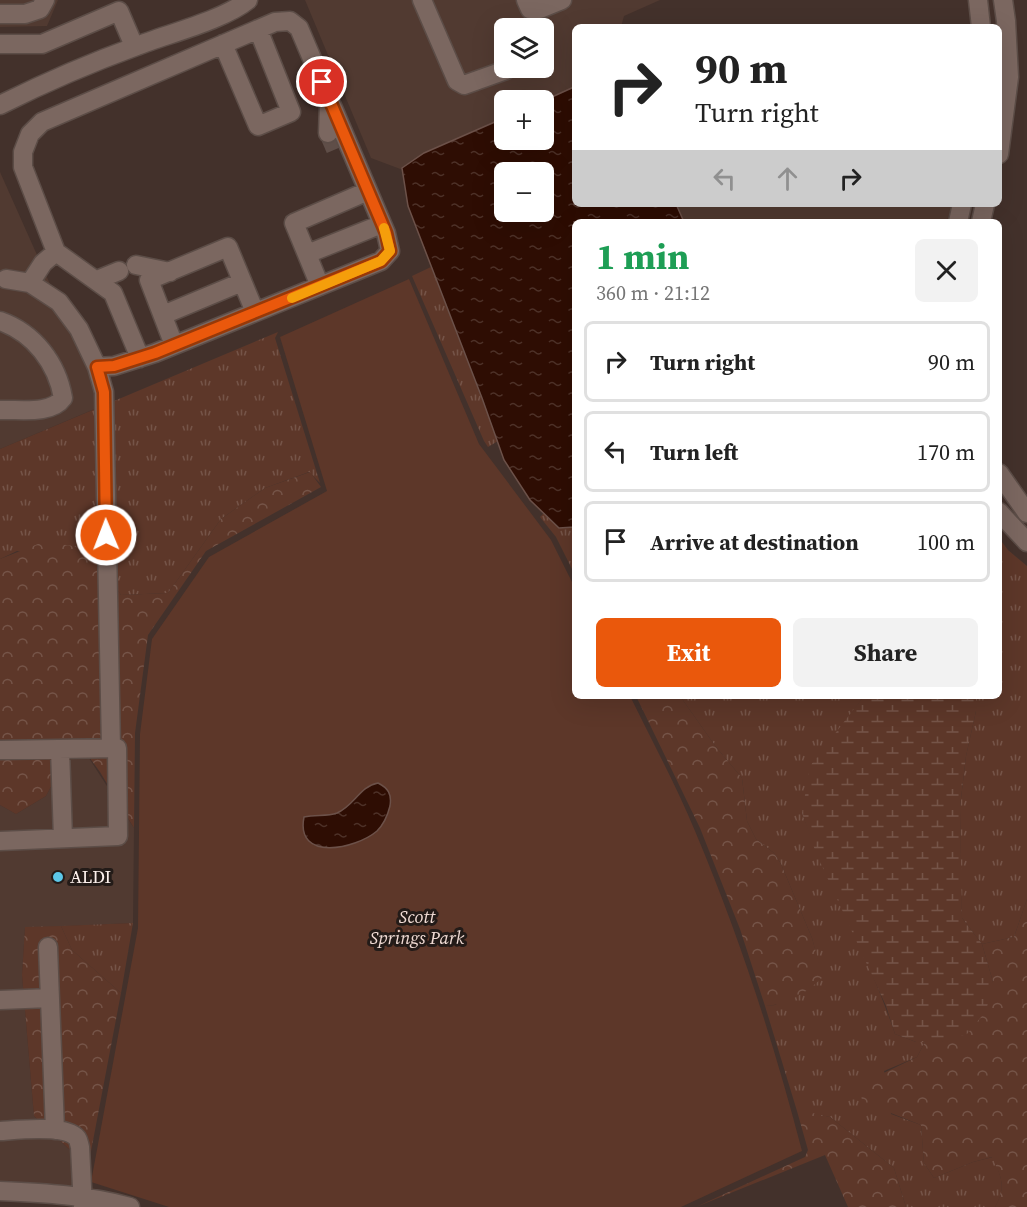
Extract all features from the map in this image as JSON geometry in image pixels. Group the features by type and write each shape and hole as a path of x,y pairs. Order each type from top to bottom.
{"street":[{"path":"0,14 25,14 40,9 45,0"},
{"path":"0,105 134,46 216,17 248,0"},
{"path":"423,0 457,81 464,85 494,74"},
{"path":"526,0 530,9 540,9 562,0"},
{"path":"1002,131 1009,77 1003,0"},
{"path":"981,24 982,1"},
{"path":"0,44 42,44 117,5 134,46"},
{"path":"97,367 114,366 140,358 174,345 381,261 390,251 382,224 298,28 290,21 275,22 42,122 30,134 23,152 23,167 56,252 113,293 140,358"},
{"path":"223,44 258,126 283,116 291,112 258,29"},
{"path":"328,133 329,100"},
{"path":"337,154 360,171"},
{"path":"320,286 294,223 368,191"},
{"path":"307,254 382,224"},
{"path":"174,345 149,280 228,248 255,312"},
{"path":"30,283 43,263 56,252"},
{"path":"97,280 128,268 170,272"},
{"path":"6,279 30,283 60,302 79,329 97,367 104,392 111,748"},
{"path":"163,315 242,282"},
{"path":"0,321 28,335 46,355 56,372 63,398 59,404 50,408 0,410"},
{"path":"1002,477 1022,507 1002,512"},
{"path":"1002,515 1027,542"},
{"path":"0,750 117,748 118,836 0,841"},
{"path":"60,749 63,838"},
{"path":"48,947 55,1130"},
{"path":"0,1000 50,998"},
{"path":"0,1131 55,1130 68,1132 77,1138 80,1147 82,1202"},
{"path":"0,1191 50,1193 82,1202 130,1207"}],"shaded area":[{"path":"0,0 58,0 47,26 0,27"},
{"path":"305,0 660,0 624,16 622,24 572,24 572,88 554,96 554,90 494,90 494,122 424,153 403,170 371,158"},
{"path":"0,172 104,405 0,449"},
{"path":"677,207 951,207 948,219 683,219"},
{"path":"76,738 134,828 133,923 25,928 22,975 34,1116 88,1167 90,1187 117,1196 0,1184 0,805 16,814 46,796"}],"green space":[{"path":"431,267 498,441 488,447 412,276"},
{"name":"Scott Springs Park","path":"409,279 479,444 551,540 572,582 572,699 631,699 680,797 741,949 780,1070 802,1151 681,1207 169,1207 91,1182 138,928 140,734 152,639 209,557 327,491 280,337"},
{"path":"278,332 275,338 320,483 309,472 265,488 221,519 168,593 121,595 99,563 17,551 0,559 0,449"},
{"path":"310,472 321,487 206,551 148,635 135,733 134,828 100,772 76,739 46,796 16,814 0,805 0,559 43,542 74,546 99,563 121,595 168,593 221,519 265,488"},
{"path":"544,513 559,528 572,527 572,569 556,537 540,517"},
{"path":"1002,542 1027,566 1027,899 1014,937 982,944 962,918 961,890 960,807 966,756 976,711 976,699 1002,699"},
{"path":"637,699 682,699 716,747 742,778 747,821 756,839 774,853 781,864 812,938 823,977 797,997 765,1006 740,929 700,828"},
{"path":"682,699 862,699 845,722 802,813 824,868 874,978 895,1034 916,1042 925,1042 917,1057 884,1071 891,1114 921,1125 924,1163 934,1178 973,1162 993,1157 1002,1182 1001,1194 995,1207 906,1207 894,1168 830,1117 797,1111 765,1006 775,1005 822,977 812,938 781,864 774,853 756,839 747,821 742,778 716,747"},
{"path":"862,699 976,699 960,807 962,918 982,944 993,982 986,1011 967,1034 942,1042 916,1042 895,1034 886,1006 816,853 802,813 810,766"},
{"path":"1027,899 1027,1207 995,1207 1002,1187 992,1157 934,1178 924,1163 921,1125 863,1102 860,1094 869,1080 917,1057 925,1042 942,1042 993,982 982,944 1014,937"},
{"path":"133,923 121,993 72,950 61,926"},
{"path":"61,926 72,950 121,993 88,1167 34,1116 22,975 25,927"},
{"path":"797,1111 830,1117 894,1168 906,1207 848,1207 825,1155 696,1207 805,1157 808,1150"}],"water":[{"path":"572,88 572,207 677,207 683,219 572,219 572,527 559,528 530,500 504,460 408,206 402,168 424,153 494,122 494,150 554,150 554,96"},
{"path":"378,783 388,792 390,806 387,816 377,831 355,843 329,848 309,841 304,831 304,817 337,813 348,806 366,788"}],"tunnel":[{"path":"328,133 337,154"}],"slow traffic":[{"path":"292,298 381,261 390,251 384,228"}],"place":[{"name":"ALDI","path":"58,877"}],"route":[{"path":"106,535 104,392 97,367 114,366 155,353 381,261 390,251 386,233 322,82"}]}
